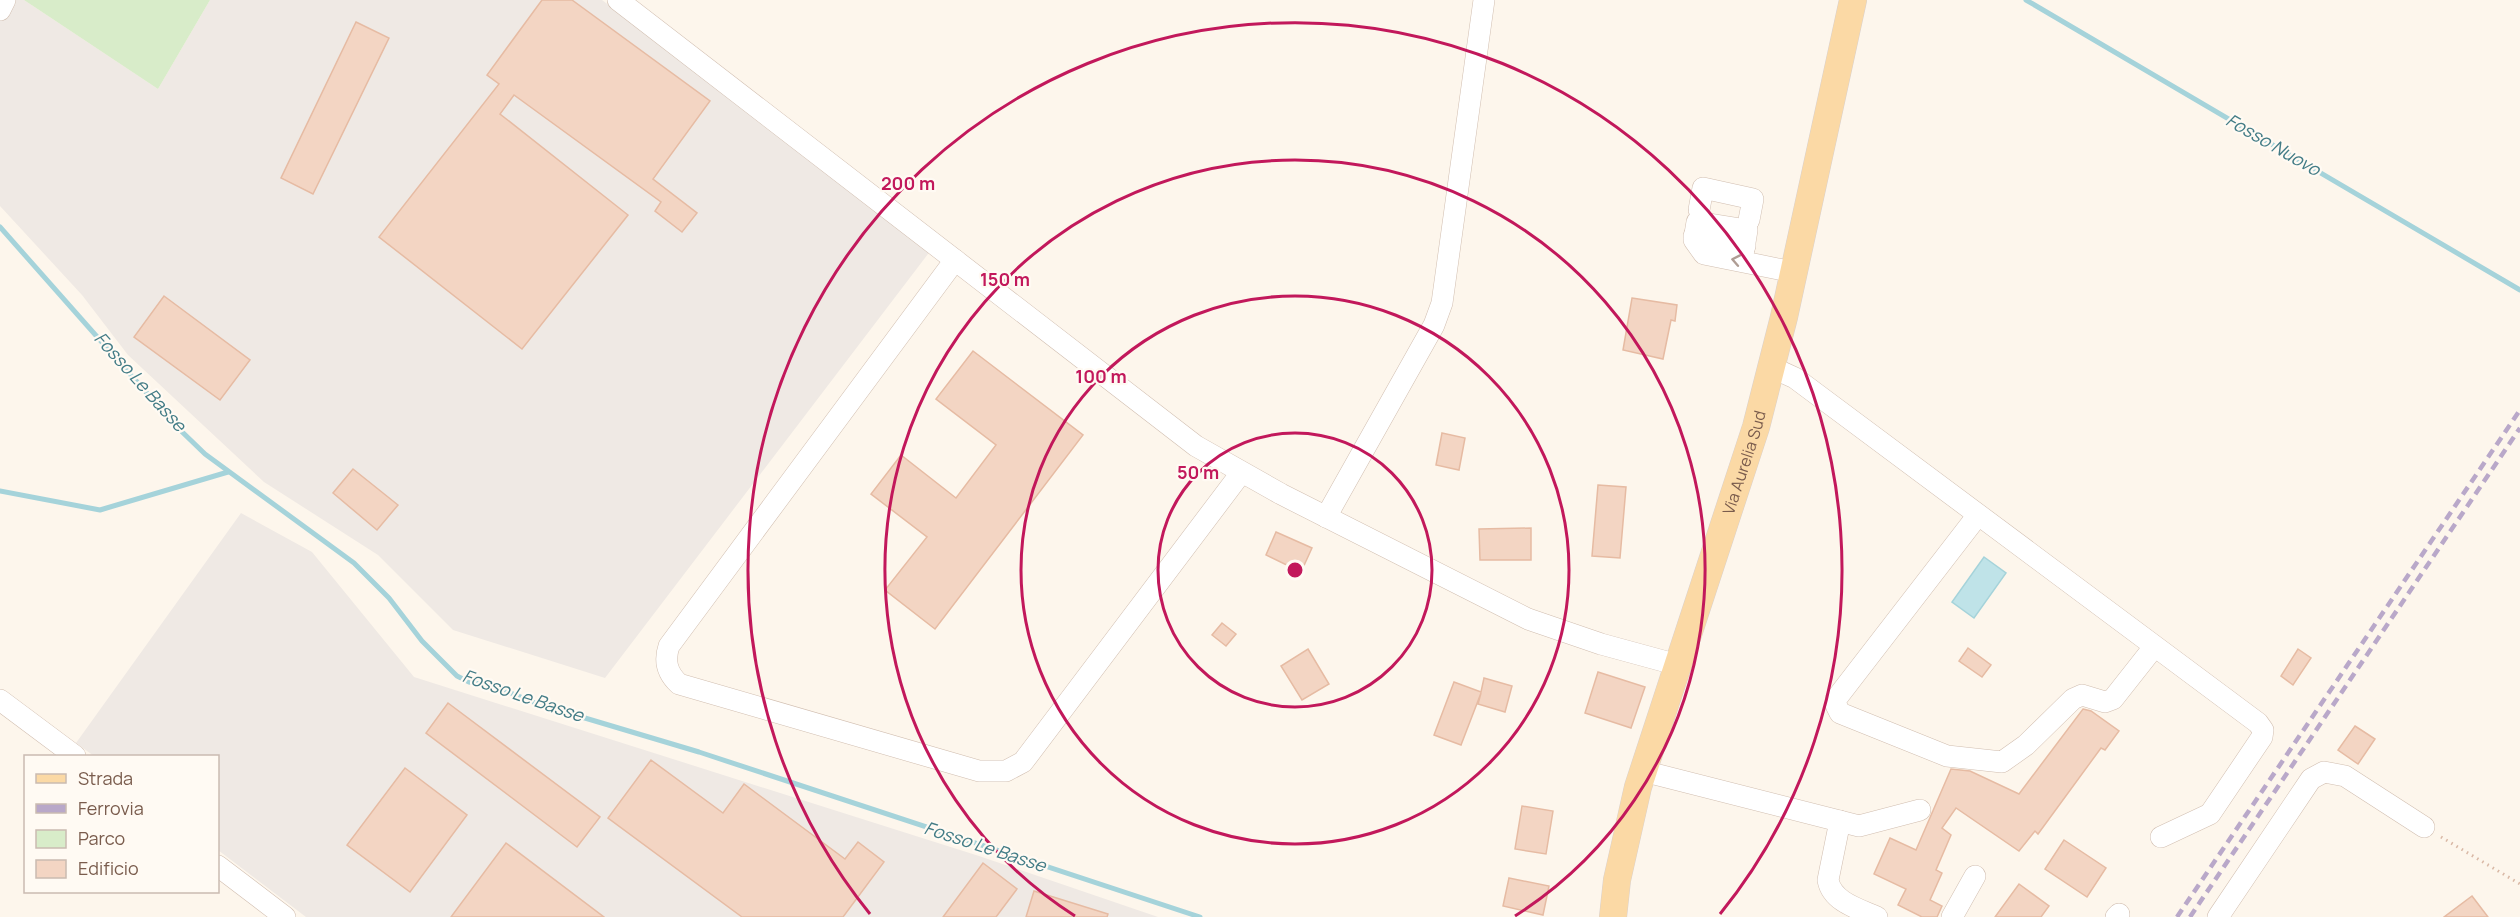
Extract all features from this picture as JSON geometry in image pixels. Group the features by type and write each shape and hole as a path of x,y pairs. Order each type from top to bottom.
{"main road":[{"name":"Via Aurelia Sud","path":"1613,917 1617,880 1643,771 1756,427 1853,0"}],"street":[{"path":"0,9 5,0"},
{"path":"618,0 1196,446 1241,473 1528,619 1601,644 1678,665"},
{"path":"1326,517 1434,325 1443,303 1484,0"},
{"path":"1703,188 1753,199 1746,239 1704,254 1698,248 1696,223 1703,188"},
{"path":"1696,223 1746,239 1793,272"},
{"path":"955,260 669,646 668,671 679,684 979,771 1006,771 1023,762 1241,473"},
{"path":"1771,367 1795,378 2259,723 2263,730 2262,737 2210,814 2161,837"},
{"path":"1977,515 1836,699 1840,713 1947,756 2002,762 2026,745 2073,699 2082,695 2105,702 2113,699 2154,647"},
{"path":"0,700 74,755"},
{"path":"1643,771 1859,826 1920,810"},
{"path":"2218,917 2311,779 2324,772 2345,776 2424,827"},
{"path":"1840,821 1828,880 1830,888 1843,901 1877,917"},
{"path":"219,867 285,917"},
{"path":"1953,917 1975,876"}],"path":[{"path":"2424,827 2520,884"}],"shaded area":[{"path":"0,0 24,0 158,89 210,0 602,0 931,250 605,678 453,630 378,555 264,482 128,355 82,295 0,206"},
{"path":"241,513 312,552 414,677 979,856 1158,917 306,917 219,851 219,755 93,755 76,743"}],"green space":[{"path":"24,0 210,0 158,89"}],"water":[{"path":"1984,557 2006,573 1974,618 1952,602"}],"building":[{"path":"542,0 572,0 710,101 653,179 697,213 682,232 655,211 661,202 514,95 500,114 628,215 522,349 379,237 499,84 487,75"},
{"path":"356,22 389,38 313,194 281,178"},
{"path":"164,296 250,360 220,400 134,337"},
{"path":"1632,298 1677,305 1675,321 1671,320 1663,359 1623,350"},
{"path":"973,351 1083,435 935,629 885,590 927,537 871,494 901,455 956,498 996,445 936,399"},
{"path":"1442,433 1465,438 1459,470 1436,465"},
{"path":"353,469 398,505 377,530 333,493"},
{"path":"1598,485 1626,487 1620,558 1592,556"},
{"path":"1531,528 1531,560 1480,560 1479,529"},
{"path":"1276,532 1312,548 1301,572 1266,555"},
{"path":"1222,623 1236,634 1226,646 1212,635"},
{"path":"1968,648 1991,665 1982,677 1959,661"},
{"path":"1308,649 1329,684 1302,700 1281,666"},
{"path":"2298,649 2311,658 2293,685 2281,676"},
{"path":"1598,672 1645,687 1631,728 1585,713"},
{"path":"1484,678 1512,686 1505,712 1478,704 1481,693 1461,745 1434,735 1454,682 1481,692"},
{"path":"448,703 600,817 577,847 426,733"},
{"path":"2083,709 2091,711 2119,731 2105,750 2101,748 2038,834 2035,831 2019,851 1956,808 1942,828 1951,835 1936,870 1942,873 1930,900 1942,906 1937,917 1922,917 1898,905 1906,889 1874,874 1890,838 1916,850 1951,769 1970,771 2019,794"},
{"path":"2355,726 2375,739 2358,764 2338,750"},
{"path":"651,760 723,813 744,784 845,859 858,842 884,862 843,917 742,917 608,818"},
{"path":"405,768 467,815 410,892 347,845"},
{"path":"1522,806 1553,811 1546,854 1515,849"},
{"path":"2064,840 2106,868 2087,897 2045,869"},
{"path":"506,843 604,917 451,917"},
{"path":"983,863 1017,889 996,917 943,917"},
{"path":"1509,878 1549,886 1543,915 1503,906"},
{"path":"2019,884 2049,906 2041,917 1995,917"},
{"path":"1034,891 1108,914 1107,917 1026,917"},
{"path":"2472,896 2488,917 2444,917"}],"waterway":[{"name":"Fosso Nuovo","path":"2026,0 2520,290"},
{"name":"Fosso Le Basse","path":"0,227 176,426 205,454 354,563 389,598 422,641 457,676 469,682 496,687 538,704 699,752 1200,917"},
{"path":"0,491 100,510 228,472"}],"railway":[{"path":"2177,917 2520,410"},
{"path":"2190,917 2520,428"}]}
